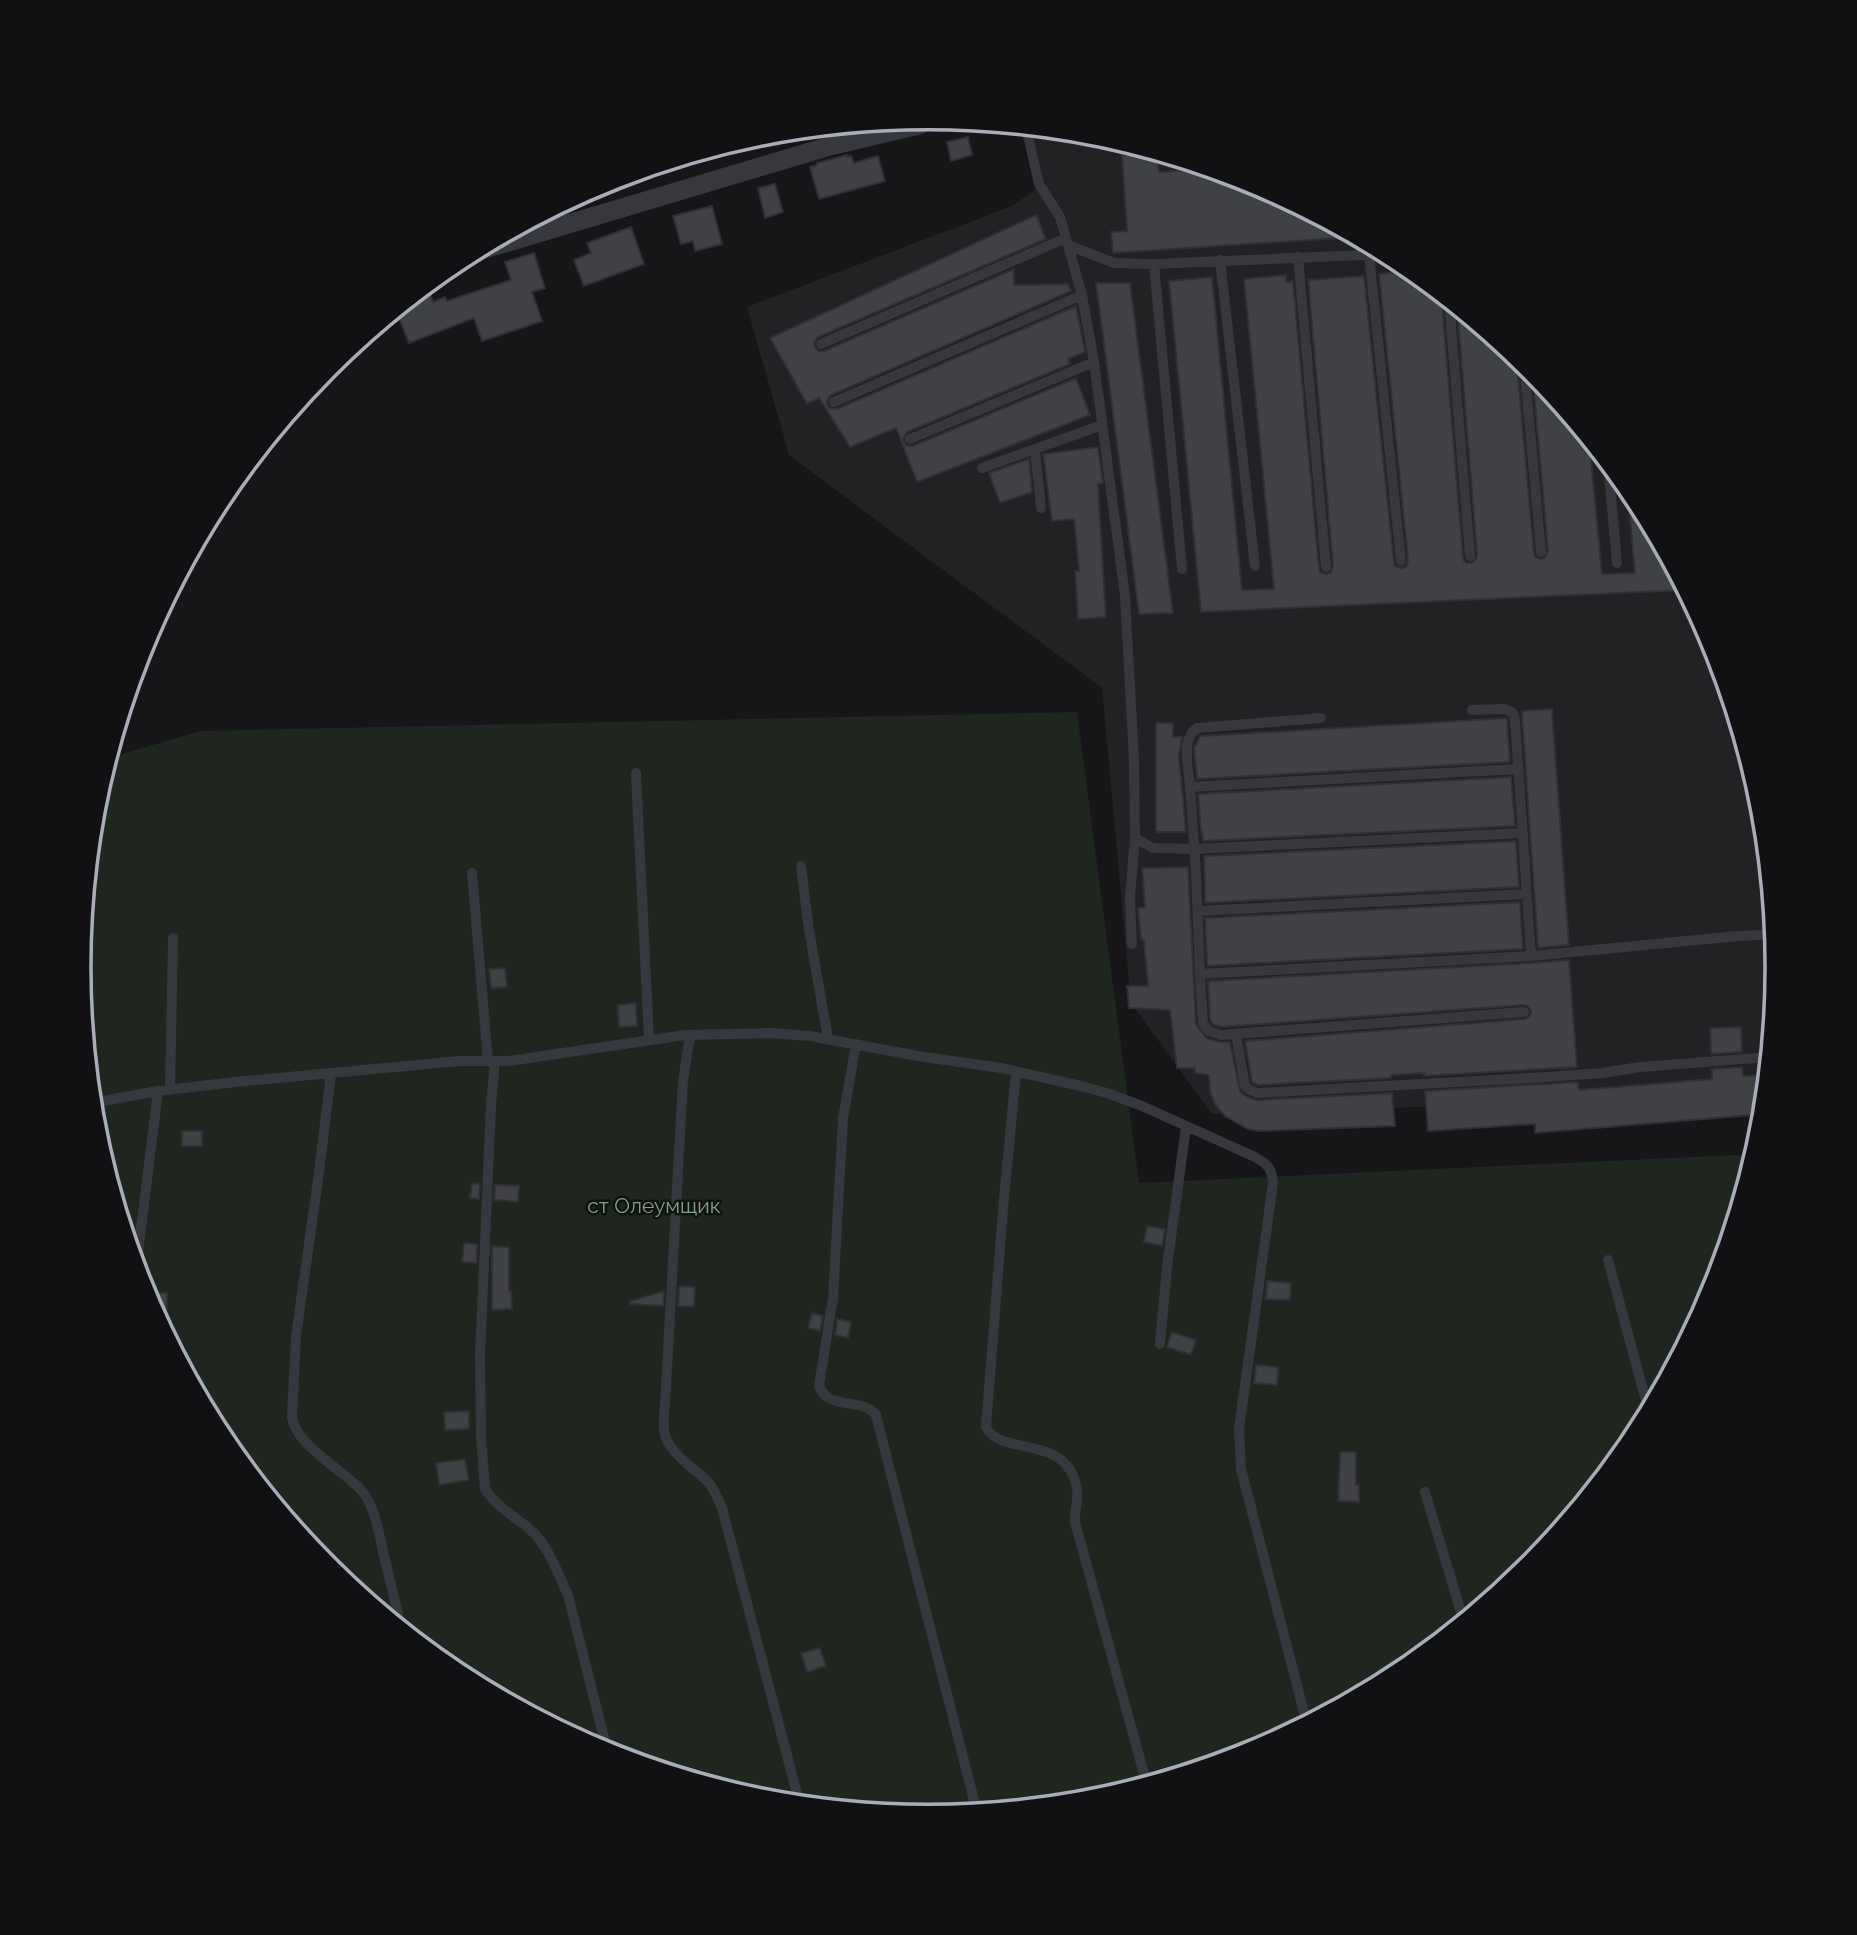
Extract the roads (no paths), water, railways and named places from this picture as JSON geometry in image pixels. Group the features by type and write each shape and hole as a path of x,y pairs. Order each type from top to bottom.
{"street":[{"path":"513,241 830,146 892,131"}],"lane":[{"path":"1028,136 1039,184 1060,217 1082,295 1094,362 1125,596 1134,760 1135,838 1130,897 1132,944"},
{"path":"821,344 1068,242 1114,263 1154,264 1367,254"},
{"path":"1369,256 1401,561"},
{"path":"1298,257 1326,566"},
{"path":"1220,260 1255,566"},
{"path":"1154,264 1182,569"},
{"path":"834,402 1082,295"},
{"path":"1450,313 1470,556"},
{"path":"910,439 1094,362"},
{"path":"1526,380 1541,552"},
{"path":"982,468 1102,425"},
{"path":"1035,449 1041,508"},
{"path":"1610,481 1617,564"},
{"path":"1472,709 1505,709 1513,713 1515,720 1531,956"},
{"path":"1321,718 1192,730 1188,742 1190,788 1205,1027 1215,1034 1236,1034 1524,1012"},
{"path":"1190,788 1518,769"},
{"path":"636,773 649,1040"},
{"path":"1135,838 1153,848 1194,849 1523,833"},
{"path":"801,866 828,1039"},
{"path":"472,873 492,1061 480,1355 485,1489 490,1497 541,1541 560,1577 568,1595 604,1739"},
{"path":"1198,911 1527,894"},
{"path":"1200,974 1531,956 1765,935"},
{"path":"170,1090 173,938"},
{"path":"102,1101 158,1091 460,1061 509,1061 690,1035 771,1033 828,1039 1016,1072 1107,1093 1255,1157 1267,1164 1272,1171 1272,1195 1239,1429 1239,1455 1305,1716"},
{"path":"1236,1034 1245,1086 1257,1093 1567,1076 1640,1067 1761,1059"},
{"path":"690,1035 683,1081 665,1434 667,1441 682,1459 710,1485 722,1508 797,1794"},
{"path":"856,1044 843,1118 833,1298 819,1386 821,1392 831,1399 859,1405 872,1410 876,1415 975,1803"},
{"path":"1016,1072 986,1427 993,1437 1056,1455 1072,1474 1077,1489 1075,1522 1145,1776"},
{"path":"331,1074 296,1336 293,1426 301,1438 357,1486 368,1499 398,1615"},
{"path":"139,1247 158,1091"},
{"path":"1160,1344 1167,1267 1186,1126"},
{"path":"1608,1260 1646,1399"},
{"path":"1425,1492 1461,1613"}],"park label":[{"name":"ст Олеумщик","path":"654,1205"}]}
